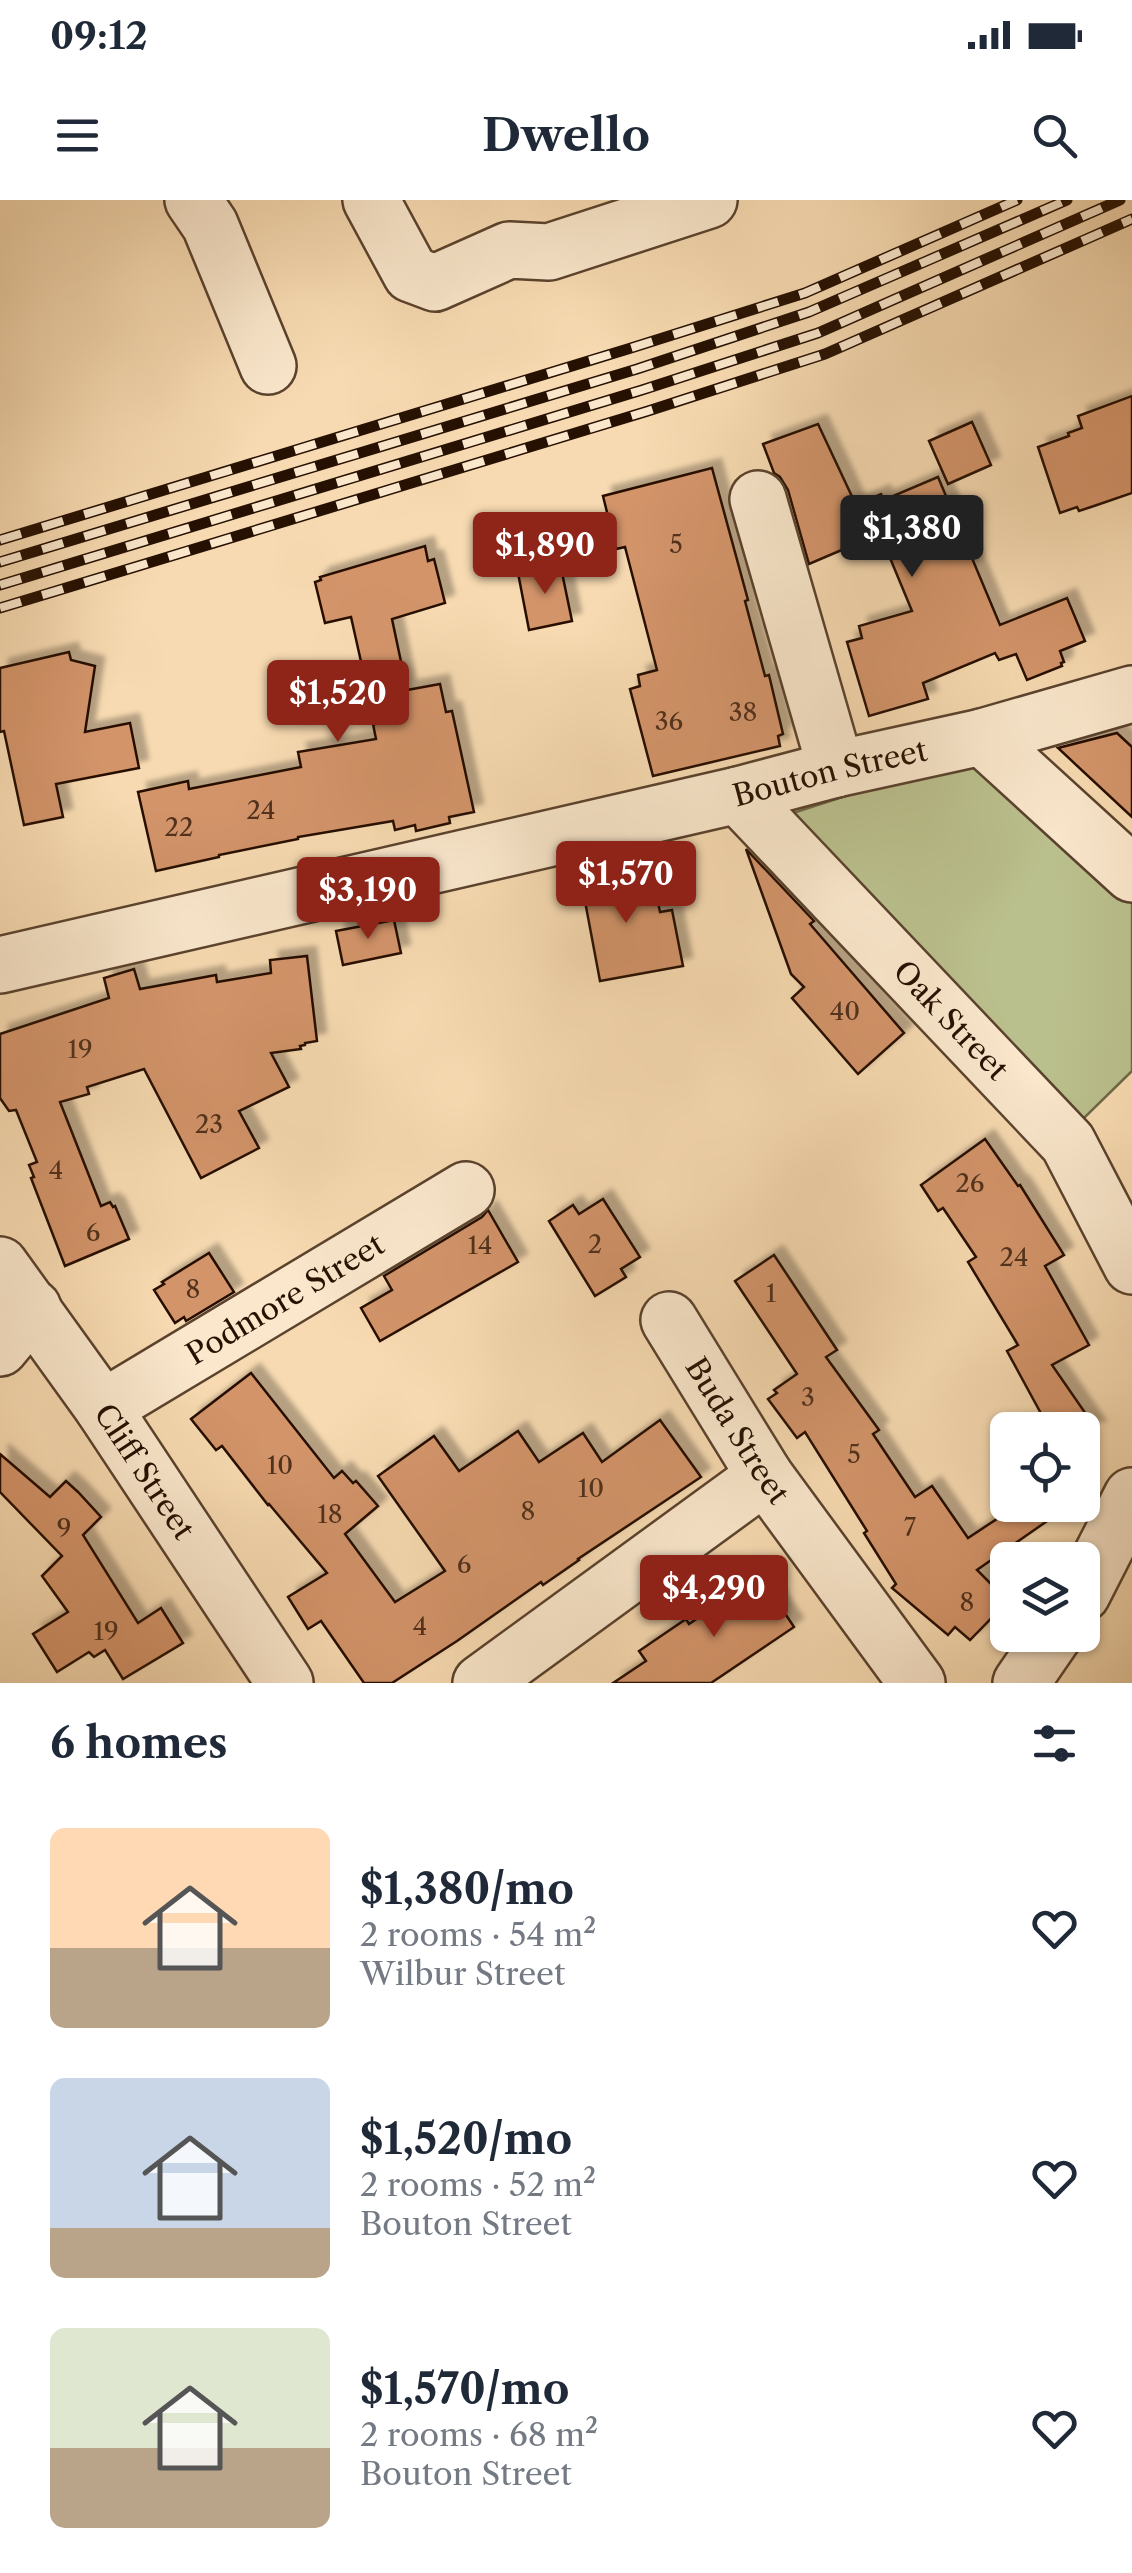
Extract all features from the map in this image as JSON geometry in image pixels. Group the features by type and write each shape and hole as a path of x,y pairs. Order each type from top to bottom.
{"street":[{"path":"193,200 210,225 268,366"},
{"path":"371,200 411,274 434,283 509,250 548,252 708,200"},
{"path":"758,499 836,769"},
{"name":"Bouton Street","path":"0,965 738,796 836,769 982,737 1132,694"},
{"path":"982,737 1132,874"},
{"name":"Oak Street","path":"738,796 1068,1142 1132,1266"},
{"name":"Podmore Street","path":"103,1408 466,1190"},
{"name":"Cliff Street","path":"0,1265 17,1328 103,1408 285,1683"},
{"name":"Buda Street","path":"668,1320 765,1476 918,1683"},
{"path":"481,1683 765,1476"},
{"path":"1100,1559 1132,1496"},
{"path":"1021,1683 1042,1652"}],"green space":[{"path":"975,754 1132,899 1132,1071 1083,1119 793,813"}],"building":[{"path":"1132,396 1132,493 1079,511 1077,507 1060,513 1038,447 1082,428 1078,416"},
{"path":"972,422 991,465 948,484 929,441"},
{"path":"818,424 856,505 881,494 884,500 938,477 1000,625 1067,598 1085,641 1060,651 1062,666 1027,680 1016,654 999,660 995,653 923,683 928,699 869,716 847,642 862,638 859,626 912,611 883,541 854,554 851,546 809,564 788,490 774,473 763,444"},
{"path":"712,468 783,734 778,736 780,746 653,776 630,689 640,686 638,675 657,670 625,547 616,549 603,496"},
{"path":"425,546 428,561 434,559 445,603 392,619 407,690 440,684 446,712 452,711 474,812 449,817 450,823 416,831 415,825 395,830 393,821 298,837 156,871 138,792 188,781 189,789 301,767 298,752 376,739 351,617 325,623 315,582 320,577"},
{"path":"560,563 572,621 529,630 518,573"},
{"path":"69,652 71,660 95,666 85,732 130,723 139,768 56,784 63,817 24,825 4,731 0,732 0,668"},
{"path":"1117,733 1132,747 1132,817 1058,748"},
{"path":"746,849 814,921 810,924 904,1033 858,1074 792,998 804,987 791,974"},
{"path":"613,856 622,901 657,898 660,912 672,910 683,966 600,981 578,864"},
{"path":"394,920 401,953 343,965 336,931"},
{"path":"307,956 317,1041 305,1043 301,1049 271,1053 289,1087 239,1111 259,1148 201,1178 144,1069 87,1087 89,1094 60,1102 101,1206 110,1202 115,1206 129,1239 65,1266 31,1178 34,1177 29,1165 37,1162 16,1110 9,1111 0,1098 0,1034 109,998 104,978 134,969 140,989 216,975 217,982 271,973 270,960"},
{"path":"985,1139 1020,1185 1064,1255 1045,1266 1089,1345 1052,1365 1085,1412 1040,1412 1007,1351 1018,1345 968,1262 976,1257 943,1208 938,1211 921,1185"},
{"path":"603,1199 640,1257 621,1269 626,1277 595,1296 549,1221 573,1205 579,1214"},
{"path":"488,1210 518,1262 380,1341 361,1308 392,1290 384,1276"},
{"path":"209,1253 234,1292 186,1321 184,1317 175,1323 154,1290"},
{"path":"774,1255 837,1350 826,1357 879,1430 873,1434 915,1497 932,1486 968,1538 992,1522 1046,1522 1017,1542 990,1542 990,1561 977,1570 990,1583 990,1619 970,1640 955,1627 948,1635 892,1588 896,1584 864,1533 867,1531 805,1432 797,1438 768,1399 797,1374 735,1281"},
{"path":"251,1373 334,1478 342,1471 378,1506 345,1534 395,1602 445,1571 378,1476 434,1436 459,1471 518,1431 539,1462 583,1433 602,1462 660,1420 701,1477 392,1683 364,1683 321,1621 308,1629 288,1597 327,1573 222,1446 216,1450 191,1419"},
{"path":"0,1454 50,1497 66,1481 78,1492 101,1517 83,1535 138,1623 161,1608 183,1643 123,1679 105,1650 94,1657 89,1652 57,1672 33,1634 68,1612 42,1576 62,1556 0,1492"},
{"path":"760,1576 794,1627 711,1683 613,1683 646,1661 639,1651 686,1619 689,1624"}],"railway":[{"path":"0,540 805,293 1017,200"},
{"path":"0,562 637,369 809,312 1067,200"},
{"path":"0,585 818,333 1120,200"},
{"path":"0,608 825,354 1132,219"}]}
